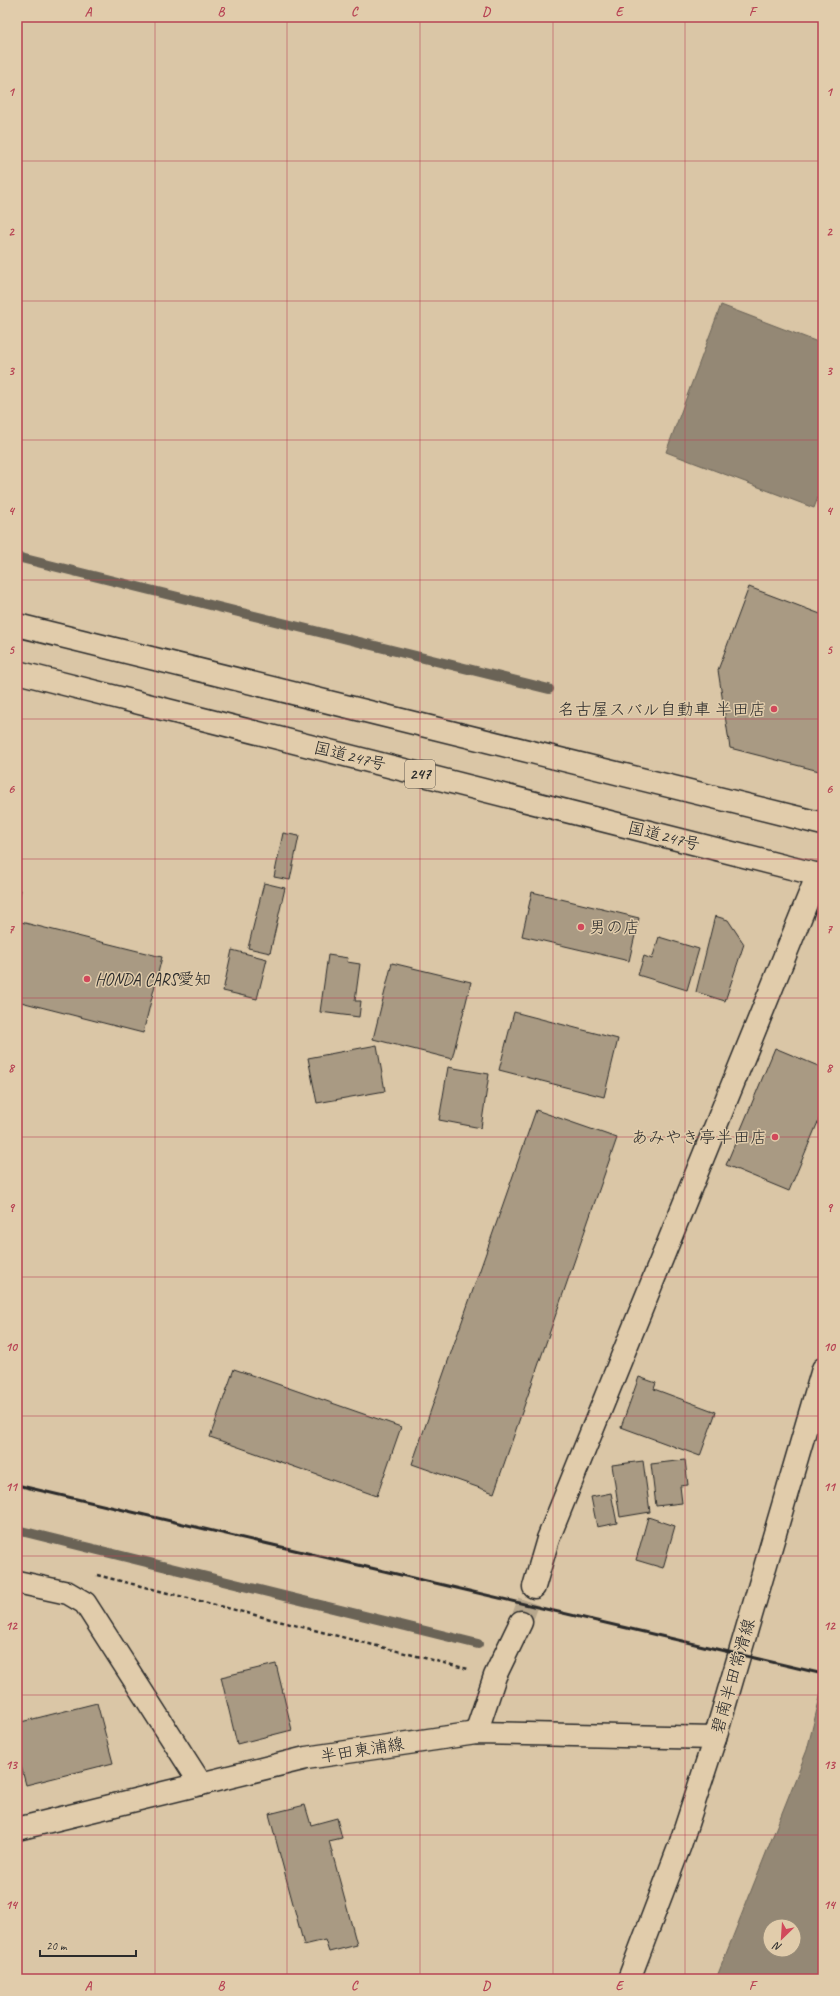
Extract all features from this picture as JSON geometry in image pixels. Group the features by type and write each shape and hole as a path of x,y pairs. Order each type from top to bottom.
{"main road":[{"path":"17,625 823,824"},
{"name":"国道247号","path":"17,672 820,875"},
{"path":"534,1587 548,1539 820,875"},
{"name":"碧南半田常滑線","path":"629,1979 680,1844 715,1738 823,1369"},
{"path":"17,1582 68,1593 85,1603 201,1784"},
{"path":"476,1732 495,1676 521,1622"},
{"name":"半田東浦線","path":"17,1828 306,1758 476,1732 715,1738"}],"path":[{"path":"94,1575 495,1676"}],"shaded area":[{"path":"721,305 823,344 823,484 814,508 666,452"},
{"path":"823,1685 823,1979 716,1979 807,1750"}],"building":[{"name":"名古屋スバル自動車 半田店","path":"749,587 823,615 823,772 730,748 718,670"},
{"path":"283,833 299,836 290,880 274,877"},
{"path":"264,883 285,888 270,953 248,948"},
{"path":"17,889 21,890 17,907"},
{"name":"男の店","path":"532,892 639,918 629,961 522,936"},
{"path":"715,916 728,920 744,944 725,1001 696,992"},
{"name":"HONDA CARS愛知","path":"17,921 162,957 143,1033 17,1001"},
{"path":"659,937 699,949 687,990 638,975 644,956 652,959"},
{"path":"232,950 267,959 257,999 223,991"},
{"path":"328,955 348,958 347,962 360,964 355,1001 361,1001 359,1017 320,1012"},
{"path":"392,963 471,982 452,1059 373,1039"},
{"path":"514,1012 618,1039 604,1097 499,1070"},
{"path":"377,1045 385,1091 317,1103 308,1058"},
{"name":"あみやき亭半田店","path":"775,1048 823,1068 823,1110 789,1191 726,1165"},
{"path":"448,1067 489,1074 481,1128 439,1120"},
{"path":"536,1110 617,1138 494,1493 412,1464"},
{"path":"234,1369 401,1427 377,1496 210,1437"},
{"path":"639,1377 656,1383 654,1389 716,1412 700,1456 621,1427"},
{"path":"685,1460 688,1485 680,1486 682,1503 656,1506 651,1464"},
{"path":"643,1461 650,1512 620,1517 612,1465"},
{"path":"611,1493 617,1523 597,1527 591,1497"},
{"path":"648,1517 675,1526 663,1568 636,1560"},
{"path":"276,1664 292,1730 237,1744 221,1677"},
{"path":"97,1703 113,1763 26,1785 17,1751 17,1723"},
{"path":"305,1805 311,1825 337,1818 342,1838 329,1841 357,1945 329,1952 325,1940 304,1945 269,1814"}],"waterway":[{"path":"17,557 549,689"},
{"path":"17,1530 478,1644"}],"tunnel":[{"path":"521,1622 534,1587"}],"railway":[{"path":"17,1485 823,1674"}],"place":[{"name":"名古屋スバル自動車 半田店","path":"774,709"},
{"name":"男の店","path":"581,927"},
{"name":"HONDA CARS愛知","path":"87,979"},
{"name":"あみやき亭半田店","path":"775,1137"}]}
